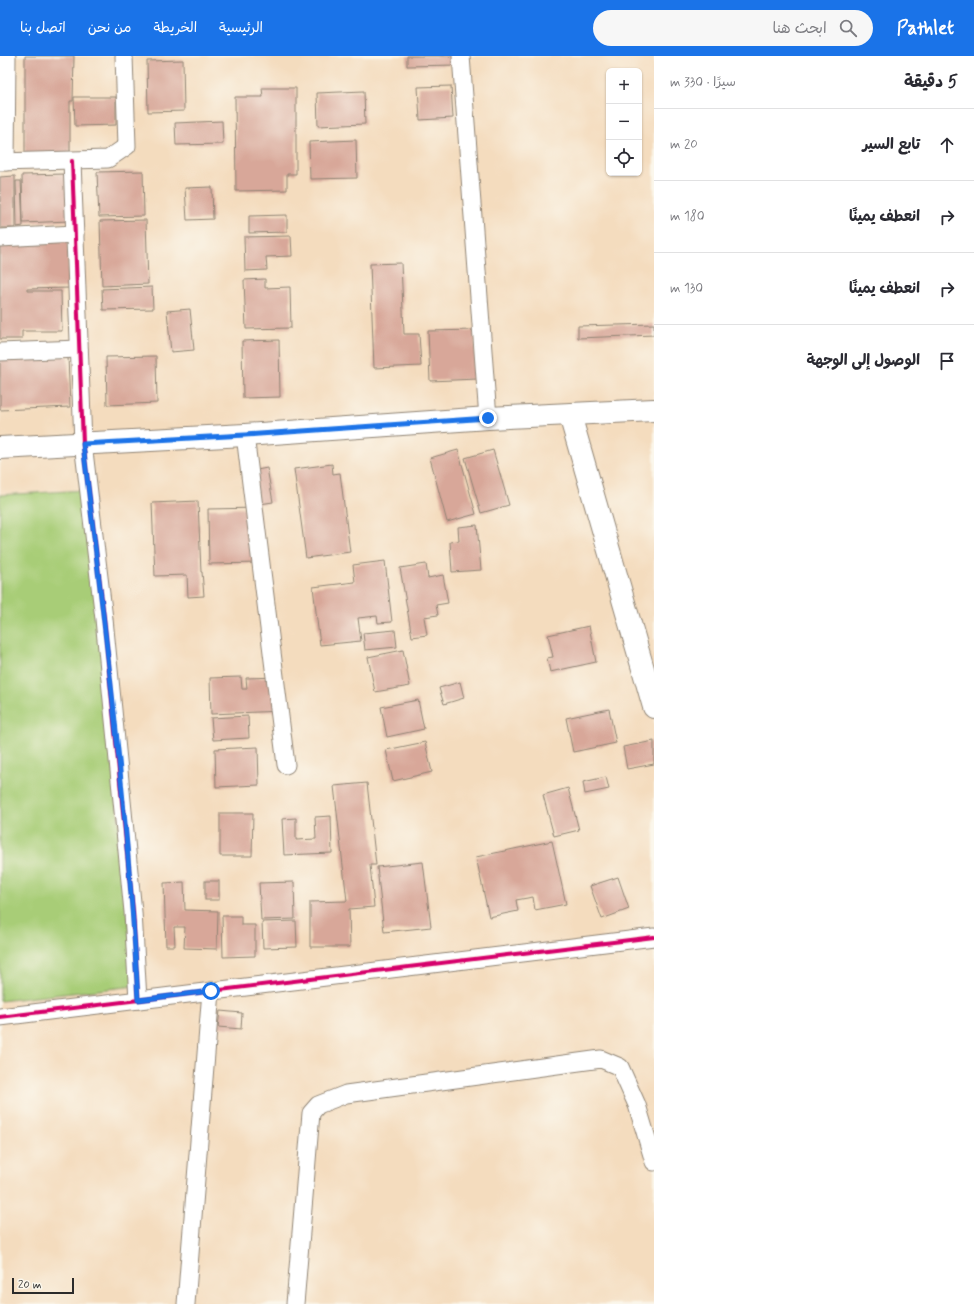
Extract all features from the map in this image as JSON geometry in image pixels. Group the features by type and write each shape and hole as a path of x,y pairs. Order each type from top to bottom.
{"main road":[{"path":"0,448 245,435 488,418 654,410"},
{"path":"570,415 654,707"}],"street":[{"path":"7,56 3,162 108,160 127,146 124,56"},
{"path":"461,56 488,418"},
{"path":"72,161 83,444 104,619 133,912 138,1000"},
{"path":"0,238 75,234"},
{"path":"0,352 79,349"},
{"path":"245,435 286,765"},
{"path":"0,1017 654,937"},
{"path":"186,1304 211,991"},
{"path":"295,1304 311,1113 318,1105 346,1094 600,1059 620,1067 637,1105 654,1162"}],"green space":[{"path":"86,490 135,986 0,1001 0,495"}],"building":[{"path":"25,56 74,56 73,101 70,101 70,154 25,154"},
{"path":"407,56 456,56 456,65 407,66"},
{"path":"183,60 184,111 148,112 147,61"},
{"path":"451,86 453,118 420,120 418,87"},
{"path":"262,88 296,88 296,174 287,174 287,190 236,191 235,97 263,97"},
{"path":"364,91 365,124 318,126 317,93"},
{"path":"74,97 116,97 116,125 75,126"},
{"path":"222,121 223,144 176,145 175,123"},
{"path":"356,140 357,178 310,179 309,142"},
{"path":"143,171 144,216 99,217 97,172"},
{"path":"67,174 69,221 23,223 22,175"},
{"path":"15,176 15,228 0,228 0,177"},
{"path":"16,181 21,181 23,226 17,227"},
{"path":"212,187 213,219 187,220 185,188"},
{"path":"287,215 287,232 249,233 249,216"},
{"path":"146,220 148,284 102,286 100,221"},
{"path":"291,236 292,256 266,257 267,270 245,271 244,237"},
{"path":"68,238 69,288 27,289 27,291 61,291 62,331 22,331 22,339 0,339 0,241"},
{"path":"401,263 404,334 419,334 421,366 374,368 370,264"},
{"path":"265,279 265,288 290,287 291,328 246,329 244,280"},
{"path":"152,287 153,309 103,310 102,289"},
{"path":"190,309 194,350 171,352 167,311"},
{"path":"654,324 654,335 578,338 578,326"},
{"path":"475,330 477,379 430,381 428,331"},
{"path":"279,340 280,397 243,398 242,341"},
{"path":"68,356 70,407 0,410 0,359"},
{"path":"156,356 157,403 107,405 106,357"},
{"path":"458,450 476,514 447,522 430,458"},
{"path":"493,450 509,505 481,513 465,458"},
{"path":"332,464 333,474 340,473 350,552 306,558 294,469"},
{"path":"267,468 273,502 253,505 247,472"},
{"path":"198,501 201,572 204,596 188,597 187,575 155,576 152,503"},
{"path":"259,508 260,563 209,564 208,509"},
{"path":"477,525 481,570 452,572 450,542 459,541 458,527"},
{"path":"385,561 392,622 378,623 377,616 358,618 361,641 320,645 313,587 355,582 353,565"},
{"path":"426,564 428,578 443,575 448,603 436,605 438,615 424,617 427,635 412,637 400,568"},
{"path":"589,626 596,662 550,672 547,658 553,657 548,635"},
{"path":"395,630 397,647 365,650 363,633"},
{"path":"403,650 410,686 375,692 368,657"},
{"path":"241,677 242,689 247,689 246,678 281,677 282,711 211,714 210,678"},
{"path":"460,682 464,698 444,704 439,688"},
{"path":"418,700 424,729 387,737 381,707"},
{"path":"609,709 616,743 573,752 566,718"},
{"path":"248,716 249,738 213,740 211,718"},
{"path":"654,741 654,764 627,769 623,747"},
{"path":"425,742 432,772 393,781 386,750"},
{"path":"258,747 259,785 216,787 215,749"},
{"path":"606,777 609,789 585,794 583,782"},
{"path":"367,783 376,865 370,865 374,907 349,909 350,947 310,947 310,902 347,901 334,786"},
{"path":"568,788 579,830 554,836 543,795"},
{"path":"220,813 253,813 252,856 220,856"},
{"path":"331,816 332,853 284,855 282,819 296,818 296,840 316,839 315,817"},
{"path":"552,841 566,904 535,910 533,897 516,900 518,911 489,917 476,857"},
{"path":"423,862 431,927 384,932 377,867"},
{"path":"618,877 629,909 602,919 590,886"},
{"path":"205,881 219,881 219,900 205,900"},
{"path":"184,882 185,910 218,911 217,949 184,948 185,927 174,927 175,946 166,946 164,883"},
{"path":"294,882 295,919 261,920 259,883"},
{"path":"222,916 241,916 241,925 255,925 255,956 223,957"},
{"path":"296,921 297,947 263,948 262,922"},
{"path":"220,1011 242,1013 241,1029 218,1027"}],"cycle path":[{"path":"72,161 83,443 104,619 133,912 138,1000"},
{"path":"0,1017 654,937"}],"route":[{"path":"211,991 138,1000 133,912 104,619 83,444 245,435 488,418"}]}
